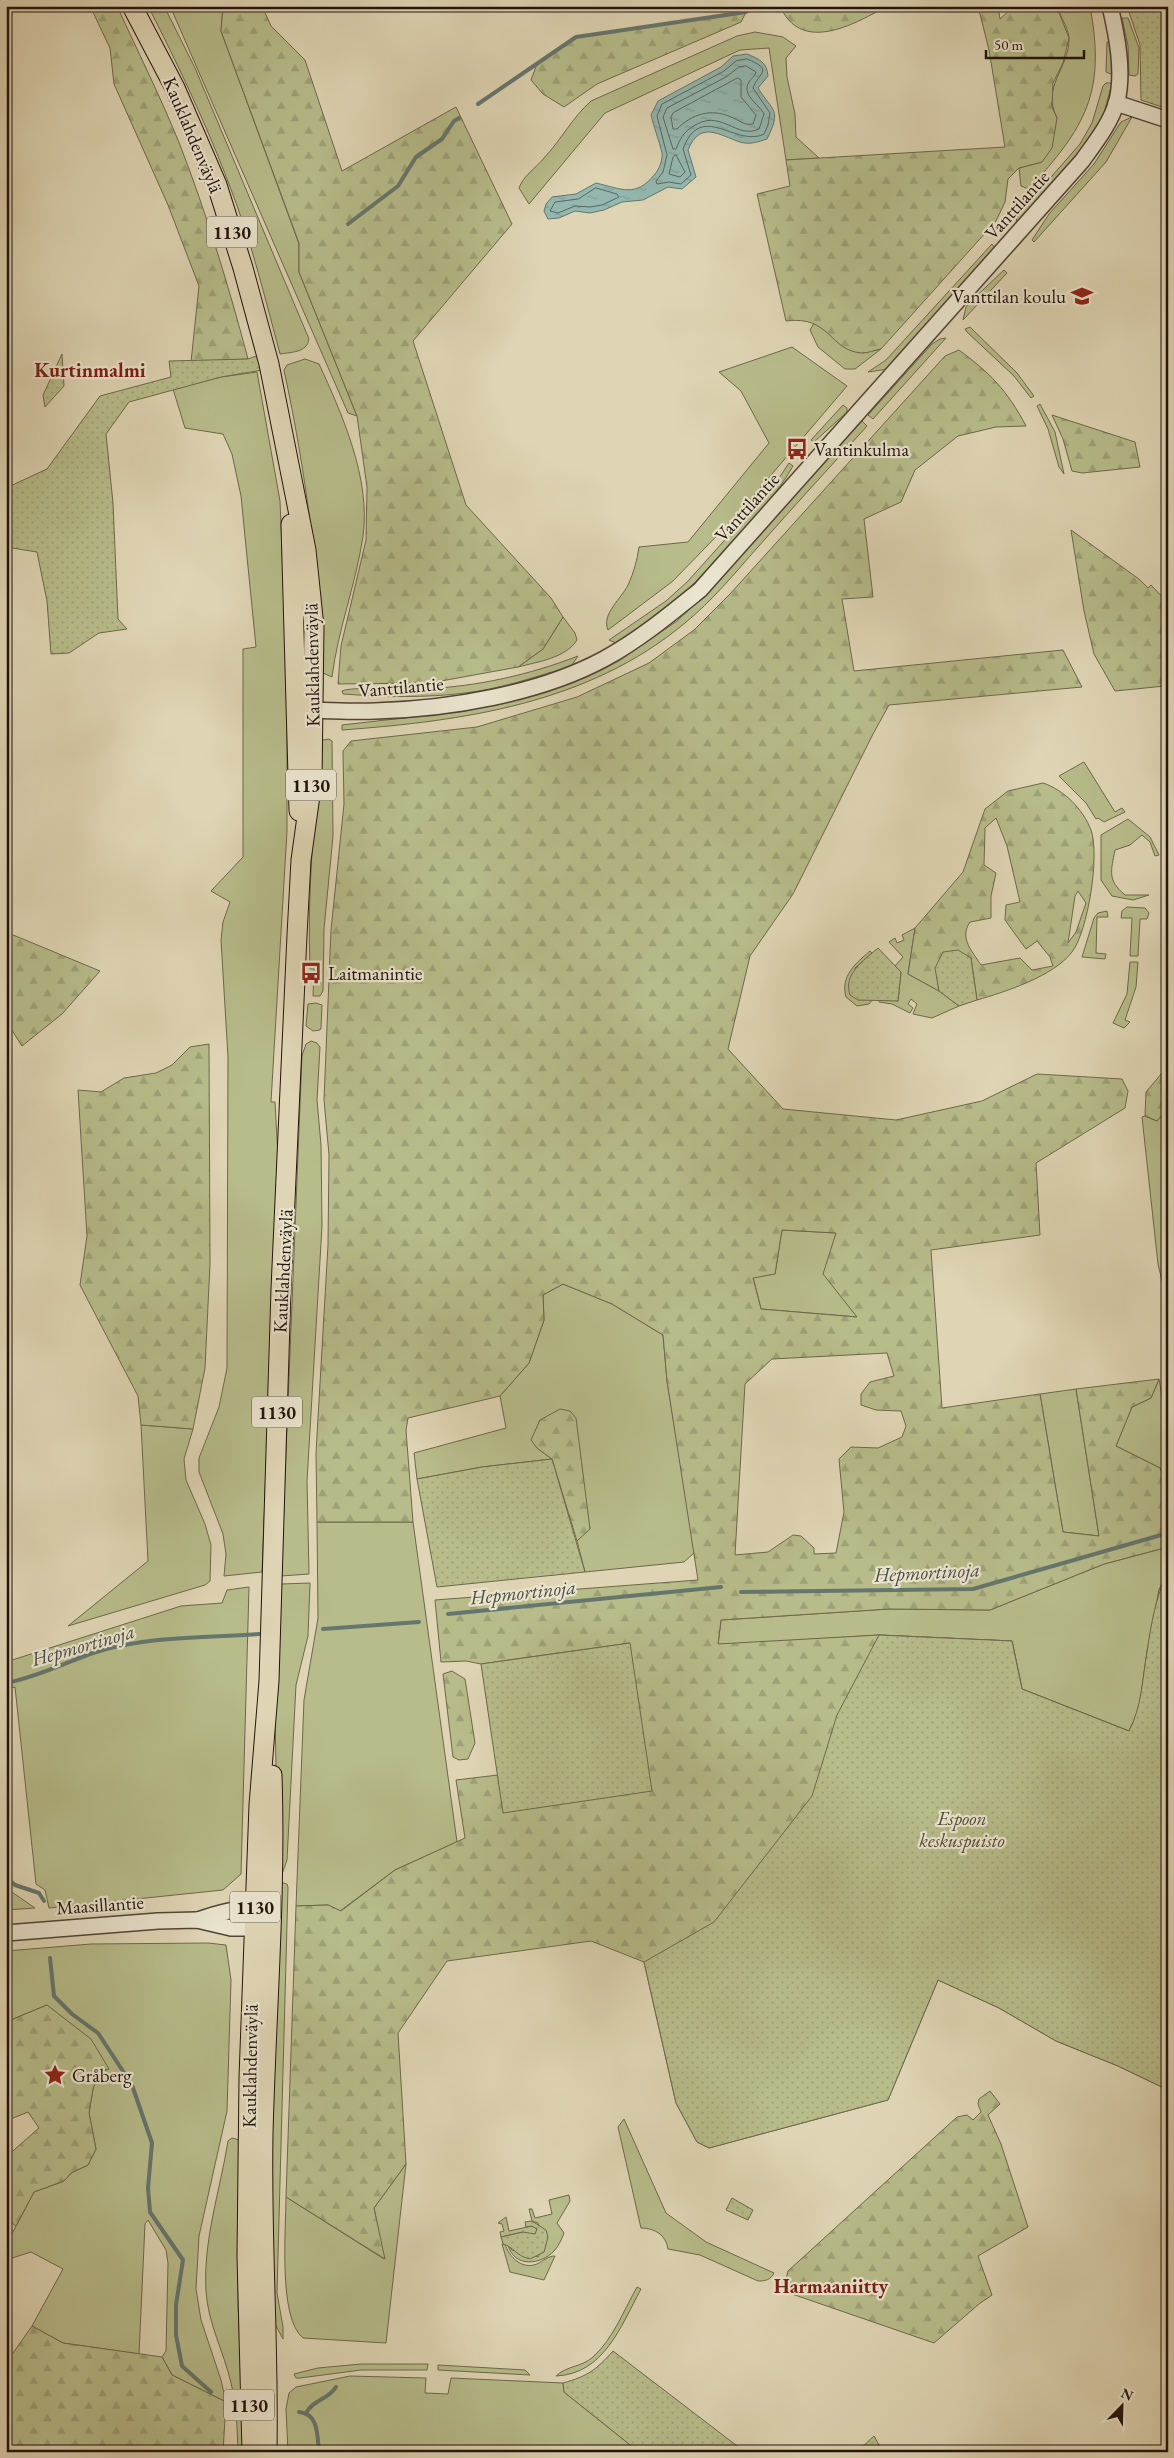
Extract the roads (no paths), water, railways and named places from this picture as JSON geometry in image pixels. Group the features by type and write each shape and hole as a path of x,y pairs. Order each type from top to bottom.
{"main road":[{"name":"Kauklahdenväylä","path":"132,6 175,88 216,186 243,268 269,364 306,550 314,627 306,710 312,781 301,860 281,1289 269,1681 259,1805 268,2368 267,2452"},
{"name":"Kauklahdenväylä","path":"252,2452 247,2256 249,2077 260,1919"}],"street":[{"name":"Vanttilantie","path":"306,710 376,711 432,707 500,695 564,677 604,659 650,632 700,590 1013,240 1082,161 1104,130 1116,103 1120,81 1118,46 1110,6"},
{"path":"1116,103 1168,120"},
{"name":"Maasillantie","path":"6,1933 158,1921 197,1920 231,1910 260,1919"}],"water":[{"path":"747,54 762,62 767,71 768,76 758,88 774,111 775,116 767,139 747,143 711,132 704,132 698,135 688,150 696,177 682,189 668,187 643,200 622,202 604,210 590,213 575,211 559,218 548,219 544,211 546,204 552,197 576,194 596,183 628,190 635,189 648,182 658,170 662,158 661,148 651,115 658,101 721,67 733,56"}],"waterway":[{"path":"478,104 576,37 746,12 754,6"},
{"path":"348,224 398,186 416,157 442,139 454,121 459,118"},
{"name":"Hepmortinoja","path":"741,1592 973,1589 1168,1533"},
{"name":"Hepmortinoja","path":"448,1614 721,1587"},
{"name":"Hepmortinoja","path":"323,1629 419,1622"},
{"name":"Hepmortinoja","path":"6,1683 29,1677 96,1652 136,1643 156,1640 259,1634"},
{"path":"6,1877 15,1885 39,1893 44,1901"},
{"path":"50,1958 54,1996 72,2014 98,2033 132,2085 152,2143 148,2188 150,2212 183,2260 176,2305 176,2335 182,2366 211,2392"},
{"path":"306,2413 309,2408 329,2395 336,2387"},
{"path":"299,2412 306,2414 314,2421 319,2452"}],"place":[{"name":"Vanttilan koulu","path":"1082,296"},
{"name":"Vantinkulma","path":"797,449"},
{"name":"Laitmanintie","path":"311,973"},
{"name":"Gråberg","path":"55,2075"}],"district":[{"name":"Kurtinmalmi","path":"90,370"},
{"name":"Harmaaniitty","path":"831,2286"}],"park label":[{"name":"Espoon keskuspuisto","path":"962,1829"}]}
